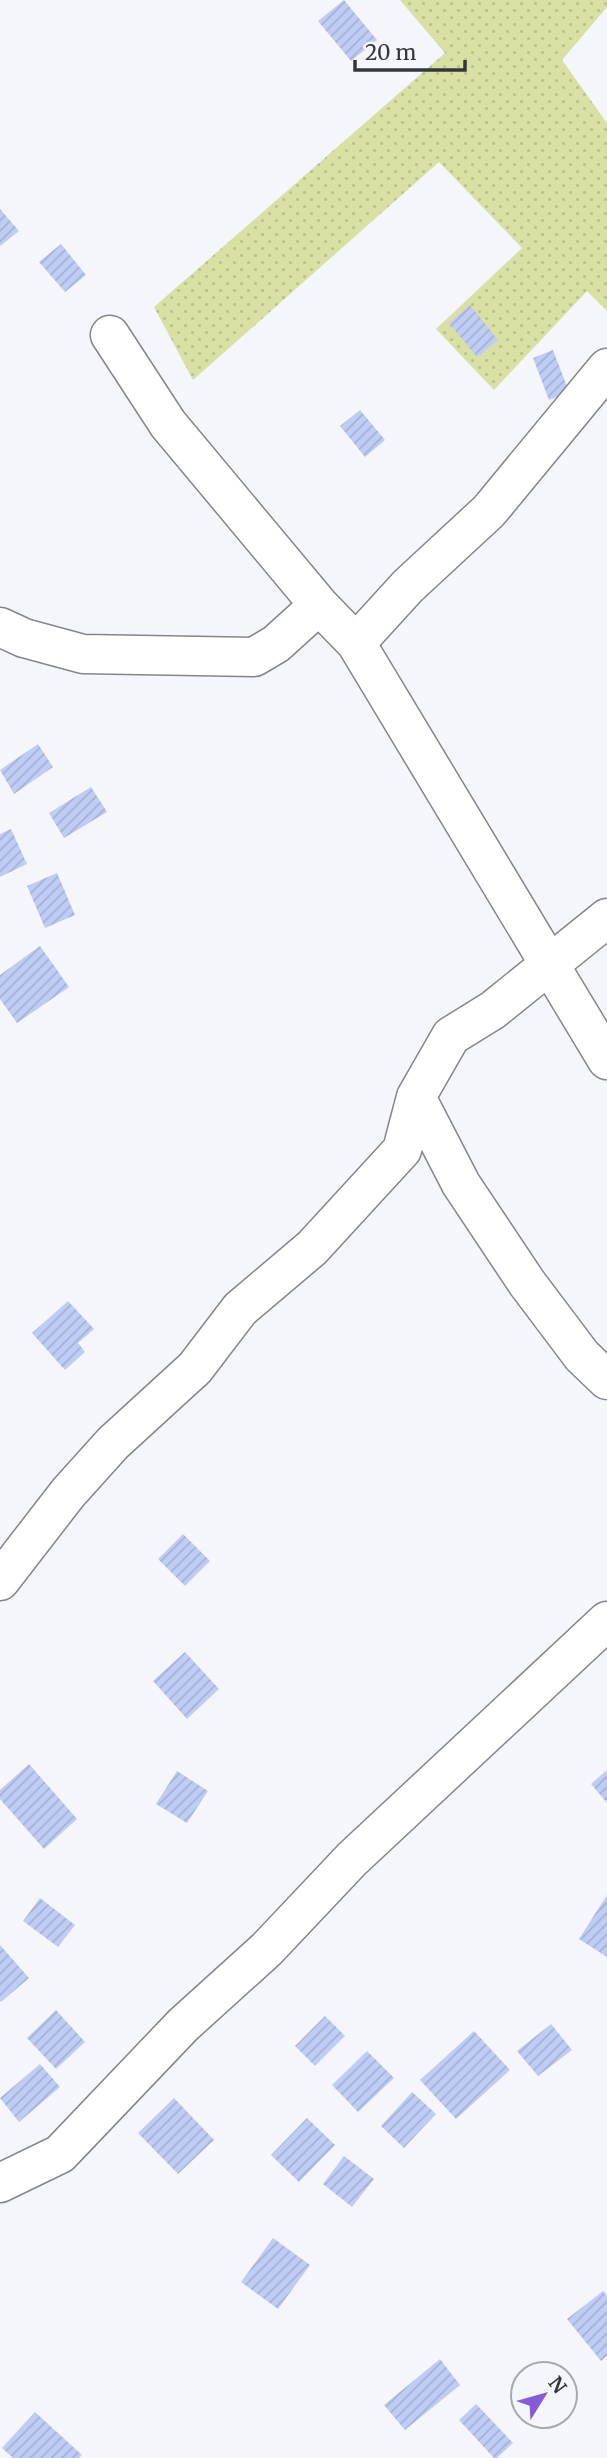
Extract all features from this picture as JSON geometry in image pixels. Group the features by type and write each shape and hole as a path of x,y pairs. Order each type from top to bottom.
{"street":[{"path":"110,335 168,424 319,605 356,643 607,1060"},
{"path":"356,643 408,586 489,511 607,368"},
{"path":"0,627 24,638 83,654 254,657 276,644 319,605"},
{"path":"0,1581 68,1493 113,1443 195,1368 240,1309 312,1248 402,1150 416,1097 451,1036 493,1010 607,918"},
{"path":"416,1097 461,1184 527,1283 582,1356 607,1380"},
{"path":"0,2183 60,2154 183,2025 267,1949 352,1859 607,1621"}],"green space":[{"path":"400,0 607,0 607,7 562,60 607,123 607,311 587,291 494,390 436,329 522,248 439,162 193,380 154,307 445,53"}],"building":[{"path":"344,0 377,40 351,61 318,21"},
{"path":"0,209 19,231 0,246"},
{"path":"61,244 86,275 65,292 39,262"},
{"path":"470,305 498,340 477,357 449,323"},
{"path":"553,350 569,392 549,400 533,358"},
{"path":"360,410 385,440 365,457 340,426"},
{"path":"38,744 53,767 14,794 0,770"},
{"path":"91,787 107,812 64,838 49,813"},
{"path":"11,829 27,864 0,877 0,834"},
{"path":"57,873 75,915 45,928 27,886"},
{"path":"40,946 69,987 17,1023 0,999 0,975"},
{"path":"68,1301 94,1329 78,1343 85,1352 65,1370 32,1333"},
{"path":"183,1534 210,1561 185,1586 158,1559"},
{"path":"185,1652 219,1689 187,1719 153,1681"},
{"path":"29,1764 77,1819 44,1849 0,1799 0,1790"},
{"path":"607,1770 607,1803 591,1784"},
{"path":"177,1771 208,1791 187,1823 156,1804"},
{"path":"607,1895 607,1957 579,1939"},
{"path":"40,1898 75,1925 58,1947 23,1921"},
{"path":"0,1945 29,1978 1,2002 0,2001"},
{"path":"56,2010 85,2042 56,2069 27,2038"},
{"path":"325,2016 345,2036 315,2066 295,2046"},
{"path":"551,2024 572,2050 538,2076 517,2051"},
{"path":"474,2031 510,2070 456,2119 420,2080"},
{"path":"367,2051 394,2078 358,2112 332,2085"},
{"path":"40,2064 60,2087 19,2122 0,2098"},
{"path":"412,2092 436,2114 404,2148 381,2126"},
{"path":"174,2098 214,2140 178,2174 138,2133"},
{"path":"307,2118 335,2145 299,2182 271,2155"},
{"path":"344,2156 374,2179 352,2207 323,2184"},
{"path":"273,2238 310,2265 278,2309 241,2282"},
{"path":"603,2291 607,2296 607,2356 601,2361 567,2319"},
{"path":"440,2359 460,2385 405,2430 384,2405"},
{"path":"476,2404 513,2443 497,2458 494,2458 459,2420"},
{"path":"35,2412 82,2455 79,2458 13,2458 2,2448"}]}
